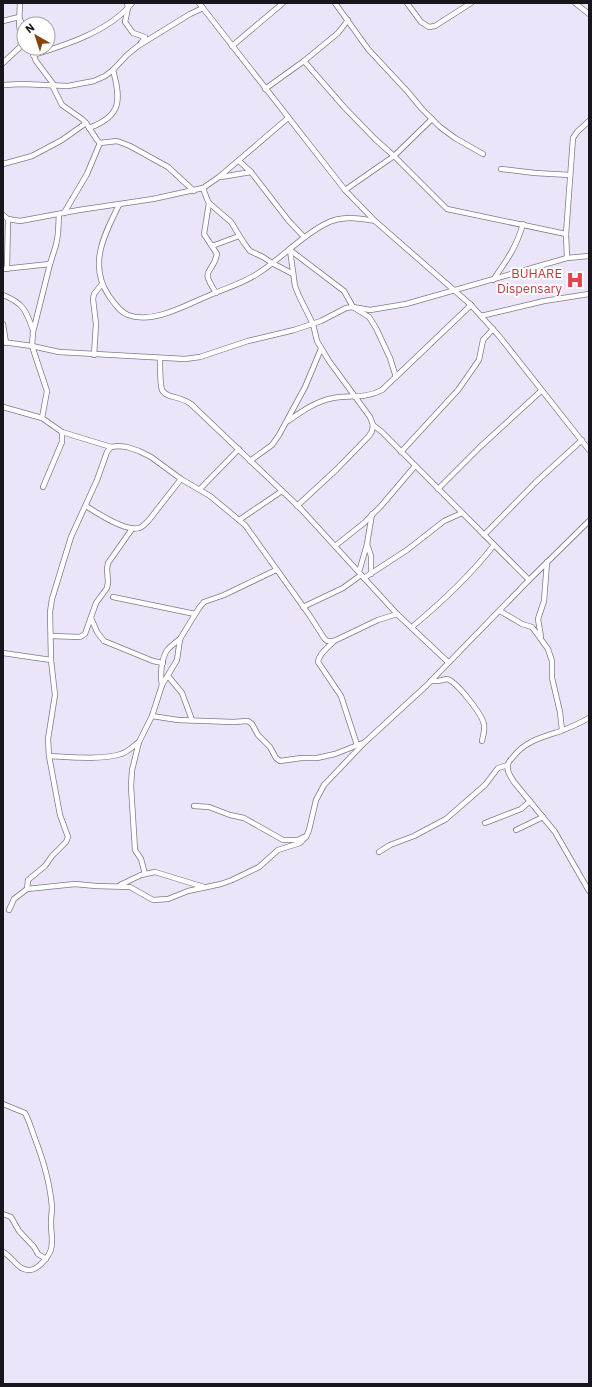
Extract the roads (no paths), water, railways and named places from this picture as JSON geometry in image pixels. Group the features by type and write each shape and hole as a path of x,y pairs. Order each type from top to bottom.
{"street":[{"path":"19,16 20,3"},
{"path":"56,48 91,34 119,16 132,3"},
{"path":"199,3 345,190 375,221 456,290 482,316 589,450"},
{"path":"232,46 276,5 283,3"},
{"path":"335,3 368,49 432,119 455,138 483,154"},
{"path":"406,3 421,22 429,27 435,26 471,3"},
{"path":"575,3 589,14"},
{"path":"128,6 125,22 133,33 145,37 138,46"},
{"path":"3,84 68,86 94,81 105,76 138,46 190,14 203,8"},
{"path":"3,21 16,18"},
{"path":"265,89 338,32 348,20"},
{"path":"3,63 16,51"},
{"path":"34,56 53,85 62,105 88,125 96,140 100,143 117,141 130,146 168,167 194,190"},
{"path":"304,60 344,107 447,209 460,213 523,224 566,234"},
{"path":"3,164 32,156 88,125 104,121 111,115 119,98 118,88 112,70"},
{"path":"3,215 8,219 20,221 168,197 203,188 239,161 288,118"},
{"path":"345,190 394,156 432,119"},
{"path":"567,258 566,234 573,138 589,121"},
{"path":"64,213 87,174 100,143"},
{"path":"239,161 251,172 288,220 304,237"},
{"path":"501,169 570,175"},
{"path":"219,177 251,172"},
{"path":"203,188 209,203 230,222 250,252 293,274"},
{"path":"209,203 204,234 217,254 207,276 216,293"},
{"path":"119,205 101,244 99,258 100,271 102,284 119,309 127,315 136,318 167,313 243,282 290,250 304,237 326,224 346,217 355,217 375,221"},
{"path":"42,418 47,391 32,346 33,332 58,234 59,214"},
{"path":"8,219 5,269 50,264"},
{"path":"493,280 518,241 523,224"},
{"path":"212,246 239,236"},
{"path":"290,250 293,274 299,296 313,324 317,341 321,349 370,416 373,425 372,431 354,453 298,506"},
{"path":"290,250 344,291 353,307 369,318 374,324 390,358 396,377"},
{"path":"3,324 4,343 32,346 59,352 185,359 294,330 325,319 341,310 353,307 370,310 382,308 493,280 567,258 589,256"},
{"path":"94,355 96,324 93,299 94,294 102,284"},
{"path":"482,316 544,301 589,294"},
{"path":"3,295 13,299 23,307 27,312 33,332"},
{"path":"288,420 318,403 332,398 374,394 382,390 471,305"},
{"path":"402,452 458,390 479,360 483,340 493,329"},
{"path":"250,461 272,445 288,420 305,387 321,349"},
{"path":"160,358 162,391 191,404 239,449 298,506 397,614 448,662"},
{"path":"438,489 480,447 541,391"},
{"path":"3,407 42,418 62,432 111,447 123,446 139,451 152,457 181,479 200,489 216,500 244,525 324,638 329,642 334,641"},
{"path":"373,425 382,432 529,580"},
{"path":"43,487 62,442 62,432"},
{"path":"484,535 536,482 582,440"},
{"path":"26,889 28,880 45,866 52,856 66,842 68,837 60,815 49,756 48,739 55,694 51,660 50,612 52,599 71,537 97,480 106,452 111,447"},
{"path":"200,489 239,449"},
{"path":"335,546 372,514 415,466"},
{"path":"86,506 122,525 138,528 143,526 181,479"},
{"path":"238,520 282,492"},
{"path":"303,607 343,588 361,575 371,574 407,550 444,521 462,513"},
{"path":"361,575 372,514"},
{"path":"9,910 14,899 26,889 75,884 130,887 153,900 168,899 188,892 221,884 259,867 278,850 300,844 306,837 311,824 316,800 324,785 364,743 431,681 448,662 589,521"},
{"path":"51,636 68,638 82,636 87,630 96,603 107,588 108,563 132,528"},
{"path":"367,544 371,556 371,574"},
{"path":"412,627 462,582 481,562 494,545"},
{"path":"541,637 538,619 544,601 547,562"},
{"path":"162,686 161,679 165,654 180,638 204,602 224,595 276,570"},
{"path":"113,597 195,614"},
{"path":"500,611 524,625 532,627 541,637 550,652 552,661 552,678 560,712 562,730"},
{"path":"357,745 341,696 318,662 318,658 334,641 378,620 397,614"},
{"path":"91,616 97,632 104,641 154,661 163,663"},
{"path":"145,874 141,859 136,852 134,837 131,780 133,763 139,742 152,716 162,686 177,660 180,638"},
{"path":"3,654 51,660"},
{"path":"168,676 182,693 192,720"},
{"path":"431,681 435,682 449,679 459,689 482,720 484,728 482,741"},
{"path":"152,716 178,720 233,722 248,721 252,724 258,735 270,746 276,758 280,761 300,758 317,758 335,754 364,743"},
{"path":"589,718 527,744 519,749 508,765 508,773 555,832 589,891"},
{"path":"49,756 88,757 118,755 126,752 139,742"},
{"path":"379,852 390,845 414,836 446,819 485,786 498,768 508,765"},
{"path":"485,823 521,809 530,801"},
{"path":"194,806 209,807 244,818 283,840 298,840 306,837"},
{"path":"516,830 543,817"},
{"path":"119,886 145,874 160,872 205,888"},
{"path":"3,1104 23,1112 38,1146 48,1178 52,1208 51,1221 53,1241 46,1259 36,1268 28,1270 20,1268 8,1255 3,1252"},
{"path":"3,1214 11,1217 19,1231 34,1247 38,1254 46,1259"}],"place":[{"name":"BUHARE Dispensary","path":"575,280"}]}
